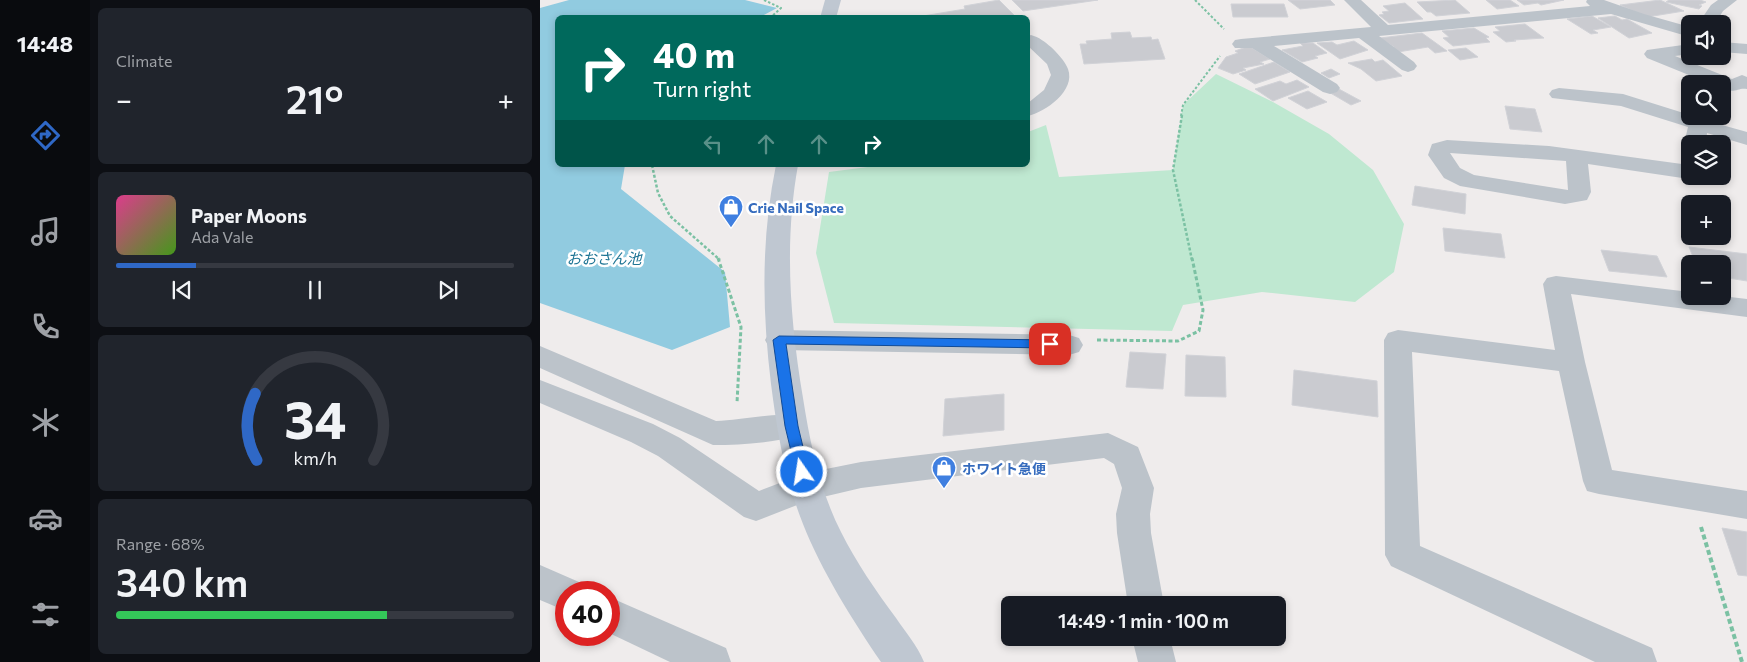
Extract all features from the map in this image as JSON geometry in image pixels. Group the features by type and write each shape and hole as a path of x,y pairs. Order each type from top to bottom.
{"street":[{"path":"829,15 833,0"},
{"path":"1352,0 1384,30"},
{"path":"1588,0 1610,9 1681,30"},
{"path":"1713,15 1718,8 1729,0"},
{"path":"1482,6 1498,20"},
{"path":"1248,43 1610,9"},
{"path":"1362,32 1408,66"},
{"path":"1030,36 1054,61 1059,69 1059,78 1056,87 1048,98 1030,109"},
{"path":"1731,38 1747,39"},
{"path":"1248,43 1330,88"},
{"path":"1731,48 1747,49"},
{"path":"1681,50 1653,54 1732,86 1742,81 1747,82"},
{"path":"1559,94 1624,100 1697,134 1747,139"},
{"path":"1576,156 1580,192 1579,195 1565,197 1468,181 1452,173 1439,155 1440,149 1448,146 1549,152 1681,171"},
{"path":"787,167 780,206 777,262 779,340 792,426 806,487 829,544 884,636 905,662"},
{"path":"1747,308 1556,284 1599,481 1747,505"},
{"path":"779,340 1069,344"},
{"path":"1572,362 1398,340 1403,555 1638,662"},
{"path":"540,356 713,433 736,433 792,426"},
{"path":"540,391 669,447 756,507 806,487 861,474 1108,445 1127,456 1138,488 1133,514 1134,533 1144,596"},
{"path":"540,582 555,589"},
{"path":"620,619 712,662"},
{"path":"1153,646 1157,662"}],"path":[{"path":"764,0 781,8 773,15"},
{"path":"1069,344 1082,340 1178,341 1198,331 1203,310 1173,170 1184,105 1218,58 1248,43 1208,16 1195,0"},
{"path":"652,167 658,193 670,216 720,260 741,327 736,433"},
{"path":"1691,496 1742,662"}],"green space":[{"path":"1216,74 1273,102 1329,134 1373,170 1404,224 1394,272 1355,302 1262,292 1183,305 1172,331 834,323 816,253 829,172 868,167 1030,167 1030,131 1046,125 1059,177 1173,170 1183,105"}],"water":[{"name":"おおさん池","path":"569,0 745,0 777,8 764,15 555,15 555,167 625,167 621,189 725,272 730,327 672,350 540,303 540,8"}],"building":[{"path":"999,0 1014,15 929,15 965,9 964,6"},
{"path":"1012,0 1098,0 1023,11"},
{"path":"1288,0 1330,0 1335,5 1300,9"},
{"path":"1455,0 1470,13 1436,16 1431,12 1427,12 1417,2"},
{"path":"1486,0 1510,0 1519,6 1497,9"},
{"path":"1517,0 1564,0 1541,5 1538,3 1524,5"},
{"path":"1660,0 1684,11 1647,17 1620,5"},
{"path":"1669,0 1700,0 1706,2 1699,5 1702,6 1699,9 1666,2"},
{"path":"1405,3 1423,19 1389,23 1379,15 1384,14 1382,12 1389,11 1383,6"},
{"path":"1231,4 1284,4 1288,17 1233,17"},
{"path":"1592,16 1611,27 1593,30 1598,33 1591,34 1567,19"},
{"path":"1615,16 1622,20 1627,19 1652,33 1629,38 1598,18"},
{"path":"1525,24 1544,38 1506,42 1493,32 1500,31 1495,27"},
{"path":"1474,28 1489,37 1486,38 1490,42 1453,46 1443,38 1449,37 1442,31"},
{"path":"1130,32 1132,38 1151,37 1152,40 1158,39 1165,59 1084,64 1080,44 1087,44 1086,41 1112,39 1111,33"},
{"path":"1422,33 1447,51 1435,53 1428,47 1398,52 1380,38"},
{"path":"1354,41 1368,50 1340,59 1317,43 1332,42 1337,45"},
{"path":"1300,43 1313,43 1327,53 1315,56 1318,58 1302,62 1282,50 1303,46"},
{"path":"1249,46 1270,59 1260,62 1264,64 1243,68 1246,70 1233,74 1218,68 1226,57 1238,53 1235,51"},
{"path":"1466,48 1478,57 1460,60 1448,50"},
{"path":"1372,59 1375,62 1383,60 1402,76 1376,81 1361,69 1348,63"},
{"path":"1274,62 1290,72 1255,84 1239,74"},
{"path":"1331,69 1340,74 1329,78 1321,73"},
{"path":"1297,80 1309,87 1273,101 1255,89 1280,81 1286,84"},
{"path":"1337,88 1361,101 1351,105 1327,91"},
{"path":"1308,91 1327,102 1307,109 1288,98"},
{"path":"1505,106 1535,109 1542,132 1510,129"},
{"path":"1415,186 1466,194 1465,214 1412,205"},
{"path":"1443,228 1501,234 1505,258 1445,251"},
{"path":"1689,247 1747,254 1747,281 1731,278 1731,255 1692,255"},
{"path":"1601,250 1657,256 1667,277 1609,271"},
{"path":"1130,352 1166,354 1163,389 1126,387"},
{"path":"1186,355 1225,357 1226,397 1185,396"},
{"path":"1294,370 1377,381 1378,417 1292,405"},
{"path":"1004,394 1004,430 943,436 945,399"},
{"path":"1722,528 1747,532 1747,576 1738,575"}],"place":[{"name":"Crie Nail Space","path":"731,228"},
{"name":"ホワイト急便","path":"944,489"}],"route":[{"path":"802,472 792,426 779,340 1050,344"}]}
